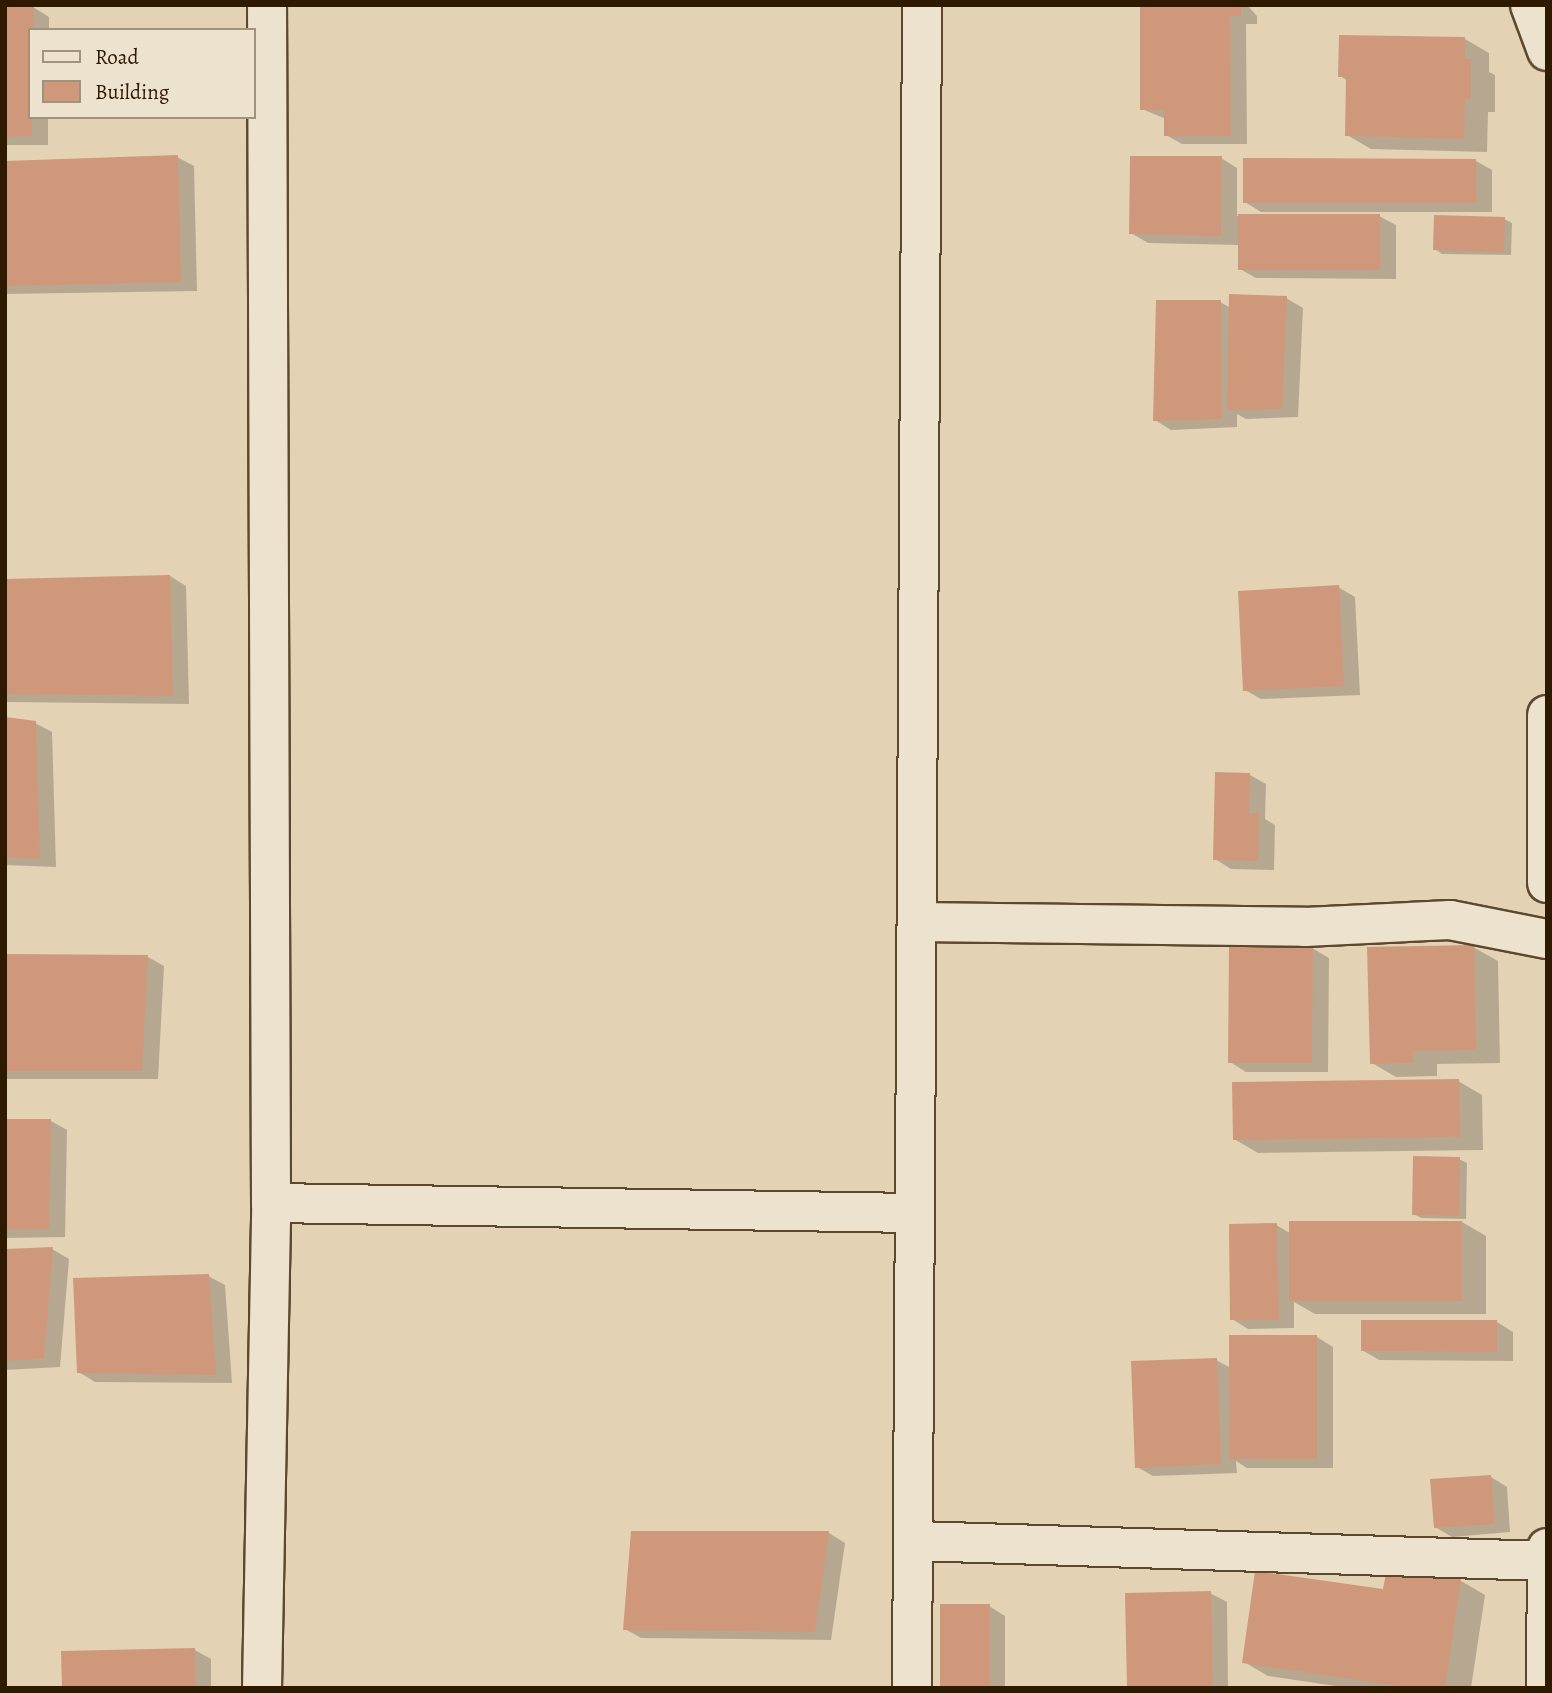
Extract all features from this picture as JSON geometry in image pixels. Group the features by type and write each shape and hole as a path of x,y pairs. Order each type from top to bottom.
{"street":[{"path":"262,1688 271,1203 267,5"},
{"path":"912,1688 916,1541 912,1213 917,922 922,5"},
{"path":"1530,5 1547,51"},
{"path":"1547,715 1547,883"},
{"path":"917,922 1305,927 1450,920 1547,939"},
{"path":"271,1203 912,1213"},
{"path":"916,1541 1546,1561"},
{"path":"1546,1688 1547,1548"}],"building":[{"path":"1140,5 1241,5 1241,16 1230,16 1231,136 1164,136 1164,110 1140,110"},
{"path":"5,6 34,6 34,28 28,28 28,119 32,119 32,136 5,137"},
{"path":"1339,35 1465,37 1465,59 1471,59 1471,99 1465,99 1464,139 1345,136 1346,77 1338,77"},
{"path":"178,155 181,282 5,286 5,161"},
{"path":"1130,156 1222,156 1221,236 1129,234"},
{"path":"1243,158 1476,159 1476,203 1243,203"},
{"path":"1238,214 1380,214 1380,270 1238,270"},
{"path":"1434,215 1505,217 1504,252 1433,250"},
{"path":"1229,294 1287,296 1282,409 1227,410"},
{"path":"1156,300 1221,300 1222,419 1153,421"},
{"path":"170,575 173,696 5,694 5,579"},
{"path":"1339,585 1344,686 1243,691 1238,591"},
{"path":"5,717 36,721 40,859 5,857"},
{"path":"1215,772 1250,773 1249,813 1259,813 1258,861 1213,860"},
{"path":"1474,945 1476,1050 1413,1051 1413,1063 1370,1064 1367,947"},
{"path":"1229,946 1313,947 1312,1063 1228,1063"},
{"path":"5,954 148,955 142,1071 5,1071"},
{"path":"1459,1079 1460,1137 1233,1140 1232,1082"},
{"path":"5,1119 51,1119 49,1229 5,1229"},
{"path":"1413,1156 1460,1157 1459,1216 1412,1215"},
{"path":"1289,1221 1462,1221 1462,1301 1289,1301"},
{"path":"1277,1223 1279,1320 1230,1320 1229,1224"},
{"path":"53,1247 44,1359 5,1361 5,1249"},
{"path":"209,1274 216,1375 77,1373 73,1278"},
{"path":"1361,1320 1497,1320 1497,1352 1361,1351"},
{"path":"1229,1335 1317,1335 1317,1459 1229,1459"},
{"path":"1217,1358 1221,1464 1135,1468 1131,1361"},
{"path":"1491,1475 1495,1524 1434,1528 1430,1479"},
{"path":"631,1531 829,1531 815,1632 623,1630"},
{"path":"1387,1568 1461,1579 1445,1688 1412,1688 1242,1663 1255,1571 1383,1589"},
{"path":"1211,1591 1213,1688 1127,1688 1125,1593"},
{"path":"940,1604 990,1604 990,1688 940,1688"},
{"path":"195,1648 195,1688 62,1688 61,1651"}]}
